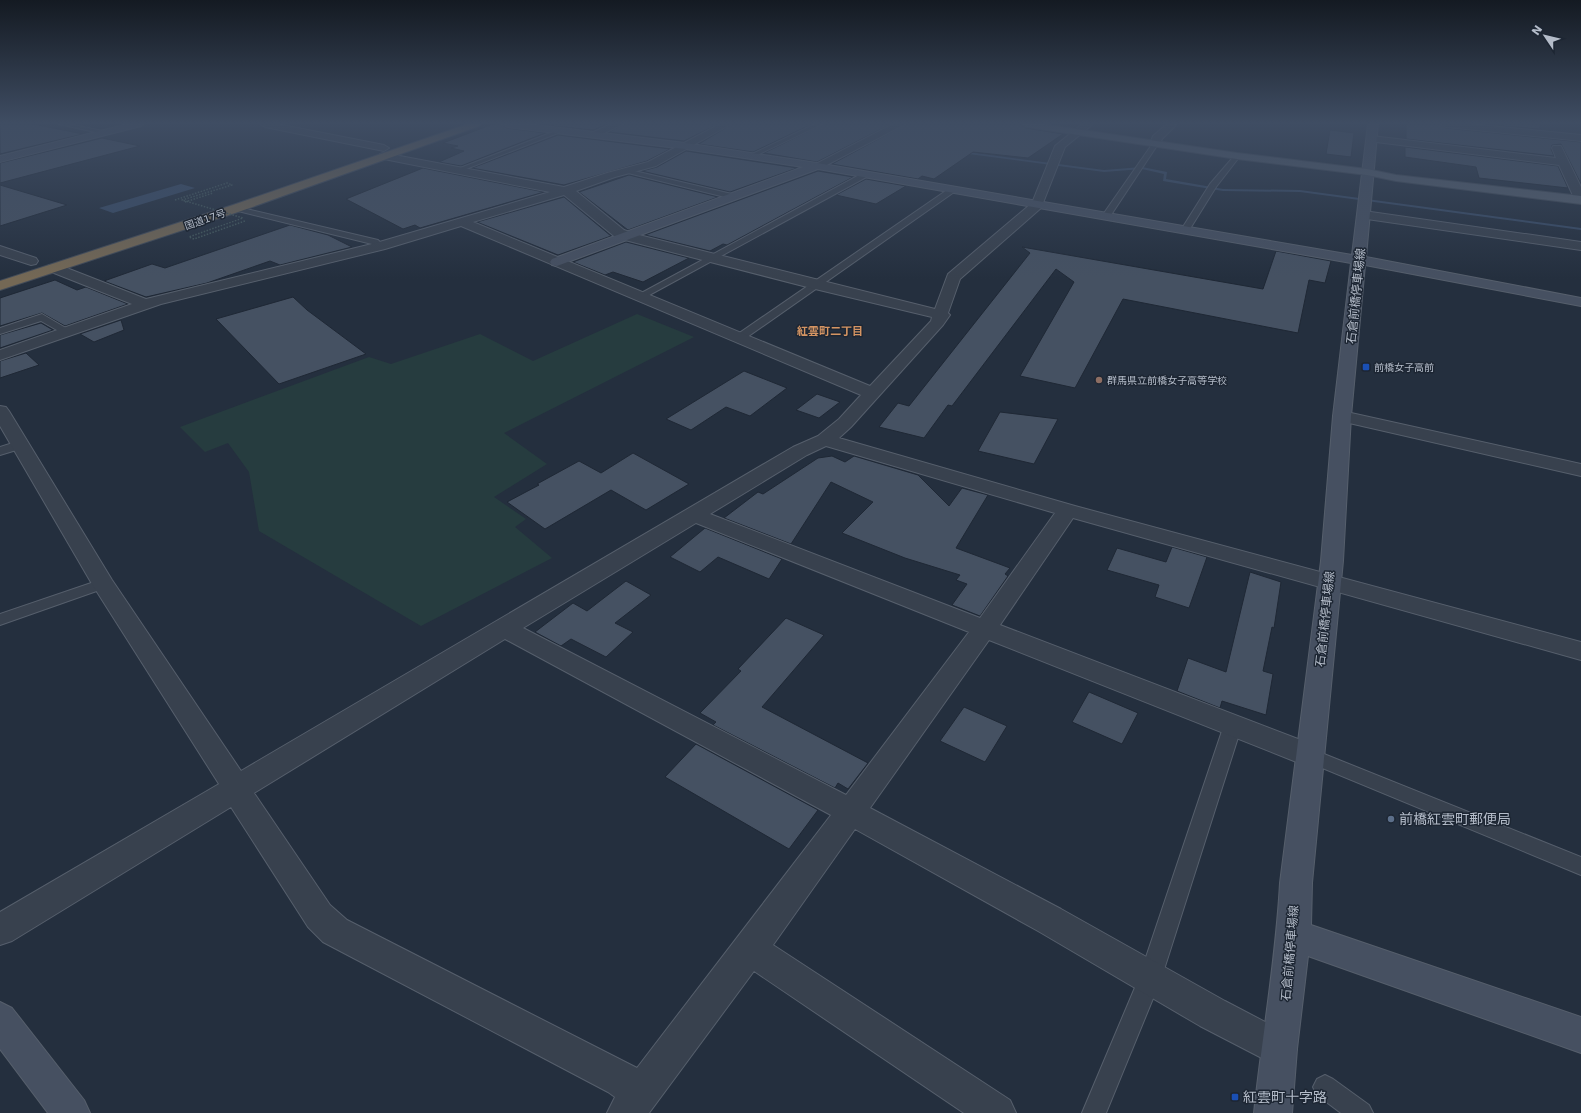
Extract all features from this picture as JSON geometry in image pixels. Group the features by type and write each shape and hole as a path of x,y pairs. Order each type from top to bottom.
{"highway":[{"name":"国道17号","path":"187,206 297,176"},
{"name":"国道17号","path":"0,286 237,208 321,176"},
{"path":"12,267 35,260"}],"main road":[{"path":"1386,176 1580,197"}],"street":[{"path":"489,176 565,191 572,194 619,233 816,285 942,315"},
{"path":"0,355 145,304 187,292 380,246 611,176"},
{"path":"557,262 790,176"},
{"path":"871,176 1360,260 1581,302"},
{"path":"0,930 800,451 825,440 845,423 938,322 942,315 953,277 1038,205 1049,176"},
{"name":"石倉前橋停車場線","path":"1273,1113 1279,1049 1294,935 1296,883 1329,581 1342,416 1360,260 1367,176"},
{"path":"1570,176 1580,197"},
{"path":"1365,205 1581,246"},
{"path":"462,222 639,297 873,393"},
{"path":"0,250 35,260"},
{"path":"54,268 145,304"},
{"path":"0,412 10,448 103,584 228,774 235,790 319,916 336,931 621,1079 633,1103 750,949 985,628 1068,510"},
{"path":"1342,416 1581,470"},
{"path":"825,440 1068,510 1581,651"},
{"path":"696,514 708,521 1309,754"},
{"path":"506,628 517,636 851,811 1019,903 1218,1018 1279,1049"},
{"path":"1294,935 1581,1034"},
{"path":"750,949 997,1113"},
{"path":"0,1020 71,1113"}],"lane":[{"path":"646,176 732,197"},
{"path":"639,297 864,176"},
{"path":"1106,216 1134,176"},
{"path":"1185,230 1222,176"},
{"path":"739,338 953,190"},
{"path":"237,208 375,242 380,246"},
{"path":"0,331 42,317 66,331"},
{"path":"0,620 103,584"},
{"path":"1094,1113 1150,979 1233,725"},
{"path":"1309,754 1581,866"},
{"path":"1325,1087 1361,1113"}],"path":[{"path":"175,200 227,183 232,185 182,200 187,206 243,218 189,237 194,239 245,221"},
{"path":"187,206 213,193"}],"green space":[{"path":"637,314 694,337 504,433 547,464 494,497 526,519 515,527 552,558 421,626 259,531 249,472 228,443 205,452 180,427 369,357 391,364 480,334 533,361"}],"water":[{"path":"181,184 195,188 113,213 99,208"}],"building":[{"path":"0,176 27,176 0,183"},
{"path":"403,176 463,176 544,192 420,228 415,225 403,229 346,199"},
{"path":"515,176 595,176 564,185"},
{"path":"626,176 633,176 718,197 628,230 579,192"},
{"path":"663,176 775,176 730,192"},
{"path":"805,176 853,177 727,245 723,244 710,251 645,235"},
{"path":"900,176 938,176 934,179 922,176 918,179"},
{"path":"1478,176 1563,176 1568,188 1479,178"},
{"path":"1577,176 1581,176 1581,184"},
{"path":"866,179 906,186 876,204 836,195"},
{"path":"0,185 67,205 0,226"},
{"path":"564,197 611,236 558,255 477,222"},
{"path":"290,225 328,235 352,247 280,265 270,261 207,283 146,297 104,281 152,264 165,268"},
{"path":"626,242 689,258 643,282 613,272 605,275 573,262"},
{"path":"1022,247 1263,289 1276,251 1331,261 1325,283 1309,280 1298,333 1123,299 1075,388 1020,376 1074,282 1056,269 952,406 948,405 924,438 879,427 898,403 909,406 1030,253"},
{"path":"55,280 77,290 86,287 128,304 65,326 42,313 0,326 0,298"},
{"path":"293,297 307,310 366,354 279,384 216,319"},
{"path":"121,320 124,330 94,342 80,334"},
{"path":"41,323 53,330 0,348 0,335"},
{"path":"26,353 39,365 0,378 0,361"},
{"path":"744,371 787,388 750,416 726,407 691,430 666,419"},
{"path":"817,394 840,402 819,418 796,410"},
{"path":"1000,412 1058,419 1034,464 978,451"},
{"path":"633,453 689,484 646,510 611,490 545,529 507,502 579,461 601,473"},
{"path":"832,456 845,462 854,456 918,475 949,506 962,488 988,495 956,548 1010,568 1005,574 1008,576 980,616 952,605 967,584 956,580 960,575 905,558 842,533 873,502 831,482 791,544 724,518 758,492 763,494 818,458"},
{"path":"705,528 782,559 769,579 718,557 700,572 670,557"},
{"path":"1172,547 1207,557 1189,608 1155,597 1159,585 1107,570 1117,548 1166,562"},
{"path":"1250,572 1281,582 1274,628 1272,627 1263,671 1273,674 1266,715 1222,701 1220,708 1177,691 1188,658 1226,672"},
{"path":"626,581 651,595 615,623 633,632 606,657 571,639 561,646 535,632 573,603 587,611"},
{"path":"786,618 824,635 762,707 868,763 848,789 838,783 835,788 713,725 716,722 700,713 741,671 738,669"},
{"path":"1089,692 1138,713 1122,744 1072,722"},
{"path":"964,707 1007,726 985,762 940,741"},
{"path":"696,744 818,810 789,849 665,777"}],"waterway":[{"path":"1165,176 1164,180 1223,190 1300,191 1581,229"}],"place":[{"name":"前橋女子高前","path":"1366,367"},
{"name":"群馬県立前橋女子高等学校","path":"1099,380"},
{"name":"前橋紅雲町郵便局","path":"1391,819"},
{"name":"紅雲町十字路","path":"1235,1097"}],"district":[{"name":"紅雲町二丁目","path":"830,331"}]}
